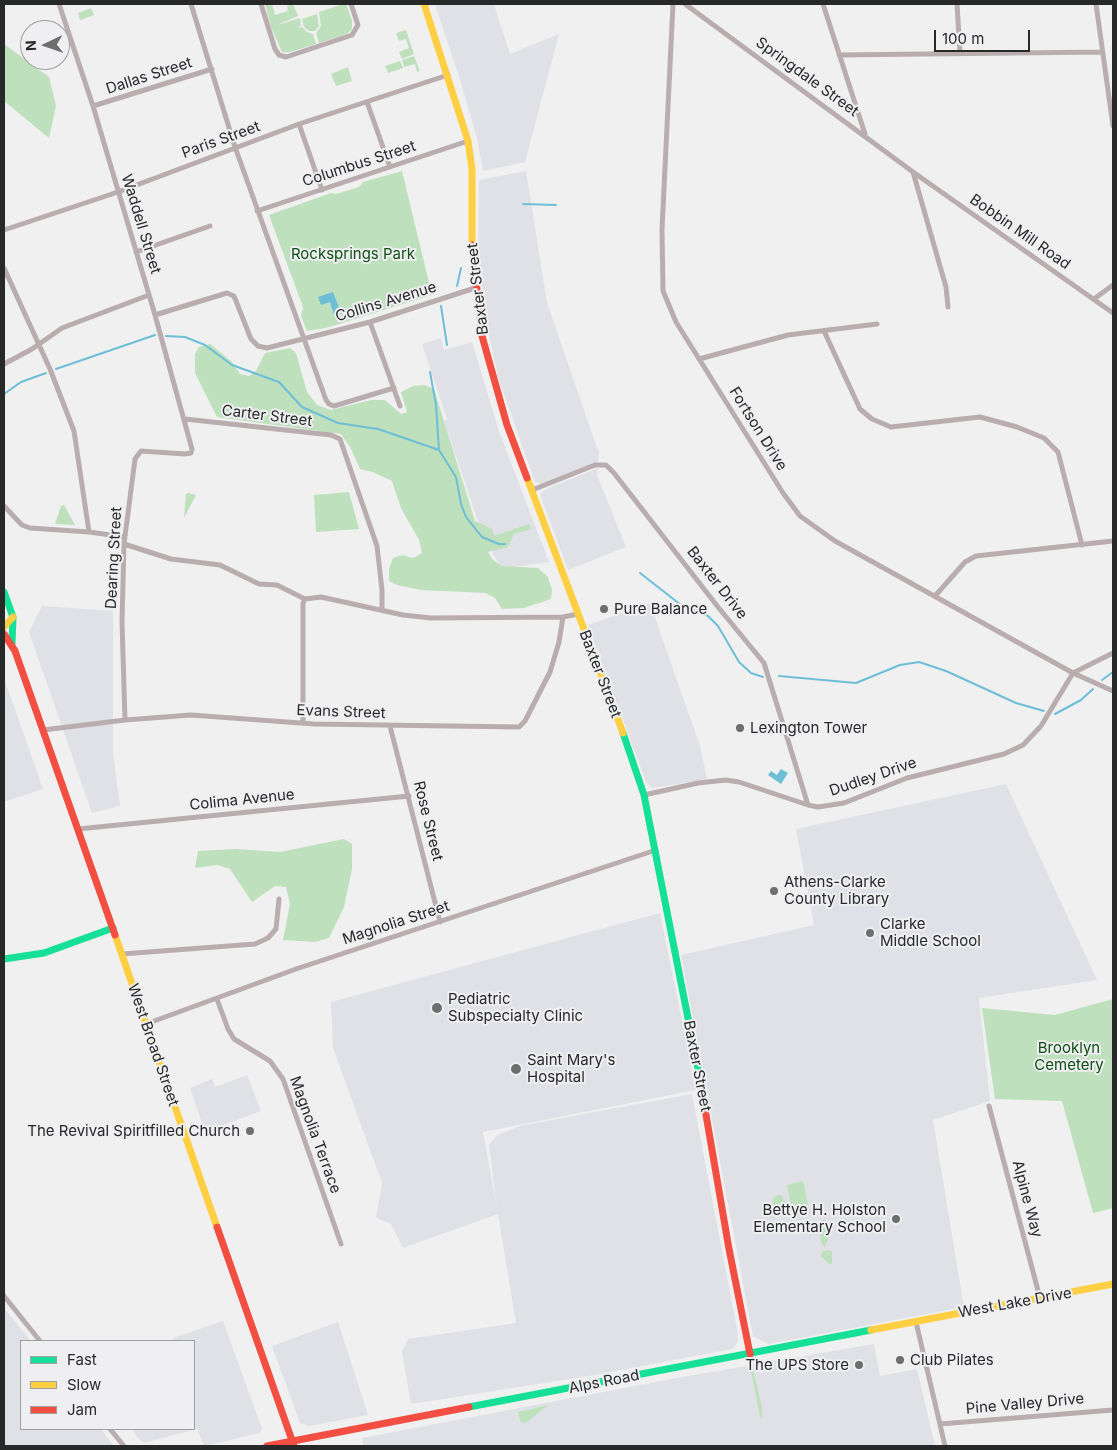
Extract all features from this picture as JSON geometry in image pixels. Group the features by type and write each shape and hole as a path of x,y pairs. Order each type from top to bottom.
{"main road":[{"name":"Baxter Street","path":"424,4 468,141 472,169 474,288 482,336 494,382 644,795 656,850 729,1250 750,1354"},
{"name":"West Broad Street","path":"4,592 13,617 12,644"},
{"path":"4,627 13,617"},
{"name":"West Broad Street","path":"4,634 12,644 43,730 293,1444"},
{"path":"4,959 44,953 113,928"},
{"name":"West Lake Drive","path":"916,1322 1113,1284"},
{"name":"Alps Road","path":"267,1446 293,1444 916,1322"}],"street":[{"name":"Waddell Street","path":"59,4 93,106 156,315 185,419 192,448 190,453"},
{"path":"191,4 235,147 257,211 329,404 346,403 394,388"},
{"path":"261,4 275,49 279,55 286,57 352,35 358,25 351,4"},
{"name":"Fortson Drive","path":"673,4 662,277 668,304 699,359 783,493 800,516 835,541 1072,673 1113,691"},
{"name":"Springdale Street","path":"685,4 913,172"},
{"path":"823,4 865,135"},
{"path":"956,4 960,53"},
{"path":"1096,4 1113,126"},
{"path":"839,55 1102,52"},
{"name":"Dallas Street","path":"93,106 212,69"},
{"name":"Paris Street","path":"4,230 118,192 299,124 448,74"},
{"path":"367,102 390,167"},
{"path":"299,124 322,190"},
{"name":"Columbus Street","path":"257,211 468,141"},
{"path":"913,172 948,294 948,308"},
{"name":"Bobbin Mill Road","path":"913,172 1113,313"},
{"path":"136,252 210,226"},
{"path":"4,268 50,369 74,431 89,532"},
{"path":"1094,299 1113,284"},
{"name":"Collins Avenue","path":"156,315 226,293 234,296 252,339 258,346 267,348 370,322 474,288"},
{"path":"4,364 70,324 149,294"},
{"path":"370,322 400,406"},
{"path":"699,359 788,335 876,324"},
{"path":"824,331 860,409 872,419 891,427 980,417 1017,427 1044,438 1058,452 1082,545"},
{"name":"Carter Street","path":"185,419 331,435 340,439 377,546 382,581 382,610"},
{"name":"Dearing Street","path":"125,720 122,621 124,544 137,454 146,451 190,453"},
{"name":"Baxter Drive","path":"532,490 594,465 606,465 614,472 718,608 764,663 808,805"},
{"path":"4,506 22,525 30,528 89,532 125,537"},
{"path":"935,596 965,562 976,556 1113,541"},
{"path":"124,544 171,559 220,564 260,584 277,585 305,599 321,597 431,618 562,617 578,614"},
{"path":"303,723 303,603 305,599"},
{"name":"Evans Street","path":"43,730 125,720 209,715 303,723 390,726 521,726 552,666 562,617"},
{"path":"1072,673 1113,652"},
{"name":"Dudley Drive","path":"644,795 698,783 726,780 739,782 808,805 828,806 844,803 907,778 1004,754 1018,747 1033,736 1041,726 1072,673"},
{"name":"Rose Street","path":"390,726 440,922"},
{"name":"Colima Avenue","path":"78,829 409,796"},
{"name":"Magnolia Street","path":"146,1024 296,970 656,850"},
{"path":"122,954 255,944 268,938 276,929 279,899"},
{"name":"Magnolia Terrace","path":"217,999 228,1029 234,1039 270,1061 283,1078 341,1244"},
{"name":"Alpine Way","path":"989,1106 1040,1298"},
{"path":"4,1296 39,1340"},
{"path":"916,1322 944,1446"},
{"name":"Pine Valley Drive","path":"940,1424 1113,1410"},
{"path":"111,1430 124,1446"}],"shaded area":[{"path":"435,4 494,4 510,54 559,34 525,162 483,171 477,138"},
{"path":"526,171 547,303 599,453 598,462 541,484 535,482 499,380 485,318 478,253 479,180"},
{"path":"441,338 444,350 472,342 499,431 549,562 501,569 479,524 444,421 447,419 422,344"},
{"path":"598,468 597,475 626,547 568,570 540,495 551,487"},
{"path":"650,603 700,746 707,779 653,788 646,782 588,625"},
{"path":"42,606 113,611 113,754 120,806 92,813 29,632"},
{"path":"4,678 43,789 4,802"},
{"path":"1006,784 1097,980 979,998 990,1101 933,1120 964,1307 768,1344 753,1336 681,955 814,925 796,829"},
{"path":"660,913 696,1090 483,1132 497,1208 489,1145 496,1136 519,1126 692,1094 737,1329 738,1340 736,1345 732,1349 595,1375 411,1404 402,1352 408,1339 516,1323 498,1214 403,1248 391,1224 376,1218 382,1183 333,1048 331,1002"},
{"path":"247,1075 261,1111 205,1132 190,1088 212,1079 215,1087"},
{"path":"4,1308 30,1340 20,1340 20,1430 102,1430 114,1446 4,1446"},
{"path":"223,1321 262,1429 260,1433 204,1446 197,1429 195,1430 195,1340 174,1340 173,1338"},
{"path":"338,1322 368,1415 309,1426 300,1423 272,1346"},
{"path":"874,1344 880,1376 917,1369 935,1446 363,1446 362,1438 671,1379"},
{"path":"133,1430 193,1430 144,1443 136,1436"}],"green space":[{"path":"265,4 272,4 275,15 288,11 287,6 293,4 298,16 277,25 300,18 301,25 297,28 302,27 307,32 313,34 316,44 290,52 282,52 271,27"},
{"path":"346,4 352,20 352,29 347,34 319,43 316,33 321,26 319,12"},
{"path":"91,8 94,15 80,20 78,13"},
{"path":"317,14 319,26 315,31 309,31 304,27 302,19"},
{"path":"406,30 414,54 402,59 399,52 409,48 406,39 399,41 396,33"},
{"path":"4,44 20,56 20,70 39,70 49,77 56,106 49,138 4,101"},
{"path":"414,56 420,71 417,72 415,64 404,67 402,60"},
{"path":"400,61 403,68 388,73 385,66"},
{"path":"348,67 352,81 336,86 331,74"},
{"name":"Rocksprings Park","path":"402,171 432,295 326,328 307,331 301,316 303,307 269,215 331,193 336,194 359,187 363,182"},
{"path":"210,344 231,361 240,374 249,376 256,371 265,353 290,348 296,353 307,392 317,405 331,410 371,400 385,400 401,414 407,412 401,392 413,386 424,385 434,389 475,521 492,529 494,536 529,524 531,529 514,534 508,547 488,552 493,560 502,566 538,568 548,577 552,590 551,599 524,608 502,609 495,598 486,593 421,590 397,585 389,581 389,569 393,558 402,555 413,558 422,553 419,540 401,508 392,481 373,472 360,469 350,447 341,434 217,417 195,373 195,354 199,347"},
{"path":"349,492 359,529 316,532 314,495"},
{"path":"186,494 196,495 184,518"},
{"path":"64,505 75,525 55,524 61,506"},
{"path":"344,839 352,844 352,869 344,907 329,938 315,942 283,940 290,904 286,887 275,886 252,902 230,869 217,865 195,868 198,851 236,849 280,852"},
{"name":"Brooklyn Cemetery","path":"1113,999 1113,1208 1093,1213 1062,1101 995,1099 982,1008 1055,1015"},
{"path":"803,1181 810,1214 793,1217 787,1185"},
{"path":"781,1195 786,1203 786,1213 777,1216 775,1215 772,1202 775,1196"},
{"path":"824,1219 826,1221 828,1240 825,1247 822,1245 818,1225"},
{"path":"829,1250 832,1252 832,1264 829,1264 821,1256 823,1251"},
{"path":"752,1366 762,1407 762,1419 760,1417 751,1371"},
{"path":"548,1405 527,1422 522,1423 520,1420 518,1412"}],"water":[{"path":"333,292 341,313 334,315 330,302 321,305 318,297"},
{"path":"781,769 788,773 781,784 768,775 771,771 777,775"}],"waterway":[{"path":"523,204 556,205"},
{"path":"457,286 461,268"},
{"path":"441,306 447,345"},
{"path":"56,369 155,335"},
{"path":"166,336 185,337 205,345 232,365 279,382 302,407 338,423 378,429 439,450"},
{"path":"430,372 436,405 439,450 456,477 461,504 466,517 482,537 499,544 505,544"},
{"path":"4,394 21,382 46,373"},
{"path":"640,573 681,605 708,616 718,626 739,662 751,673 763,677"},
{"path":"779,676 856,683 900,665 919,662 946,671 1016,703 1044,711"},
{"path":"1102,680 1113,672"},
{"path":"1055,714 1081,700 1093,689"}],"traffic: fast":[{"path":"4,592 13,617 12,644"},
{"path":"623,733 644,795 699,1074"},
{"path":"4,959 44,953 113,928"},
{"path":"469,1407 871,1330"}],"traffic: slow":[{"path":"424,4 468,141 472,169 472,245"},
{"path":"527,478 623,733"},
{"path":"4,627 13,617"},
{"path":"115,935 217,1227"},
{"path":"871,1330 1113,1284"}],"traffic: jam":[{"path":"472,245 482,336 507,425 527,478"},
{"path":"4,634 15,651 115,935"},
{"path":"699,1074 729,1249 750,1354"},
{"path":"217,1227 294,1446"},
{"path":"267,1446 469,1407"}],"place":[{"name":"Pure Balance","path":"604,609"},
{"name":"Lexington Tower","path":"740,728"},
{"name":"Athens-Clarke County Library","path":"774,891"},
{"name":"Clarke Middle School","path":"870,933"},
{"name":"Pediatric Subspecialty Clinic","path":"437,1008"},
{"name":"Saint Mary's Hospital","path":"516,1069"},
{"name":"The Revival Spiritfilled Church","path":"250,1131"},
{"name":"Bettye H. Holston Elementary School","path":"896,1219"},
{"name":"Club Pilates","path":"900,1360"},
{"name":"The UPS Store","path":"859,1365"}]}
